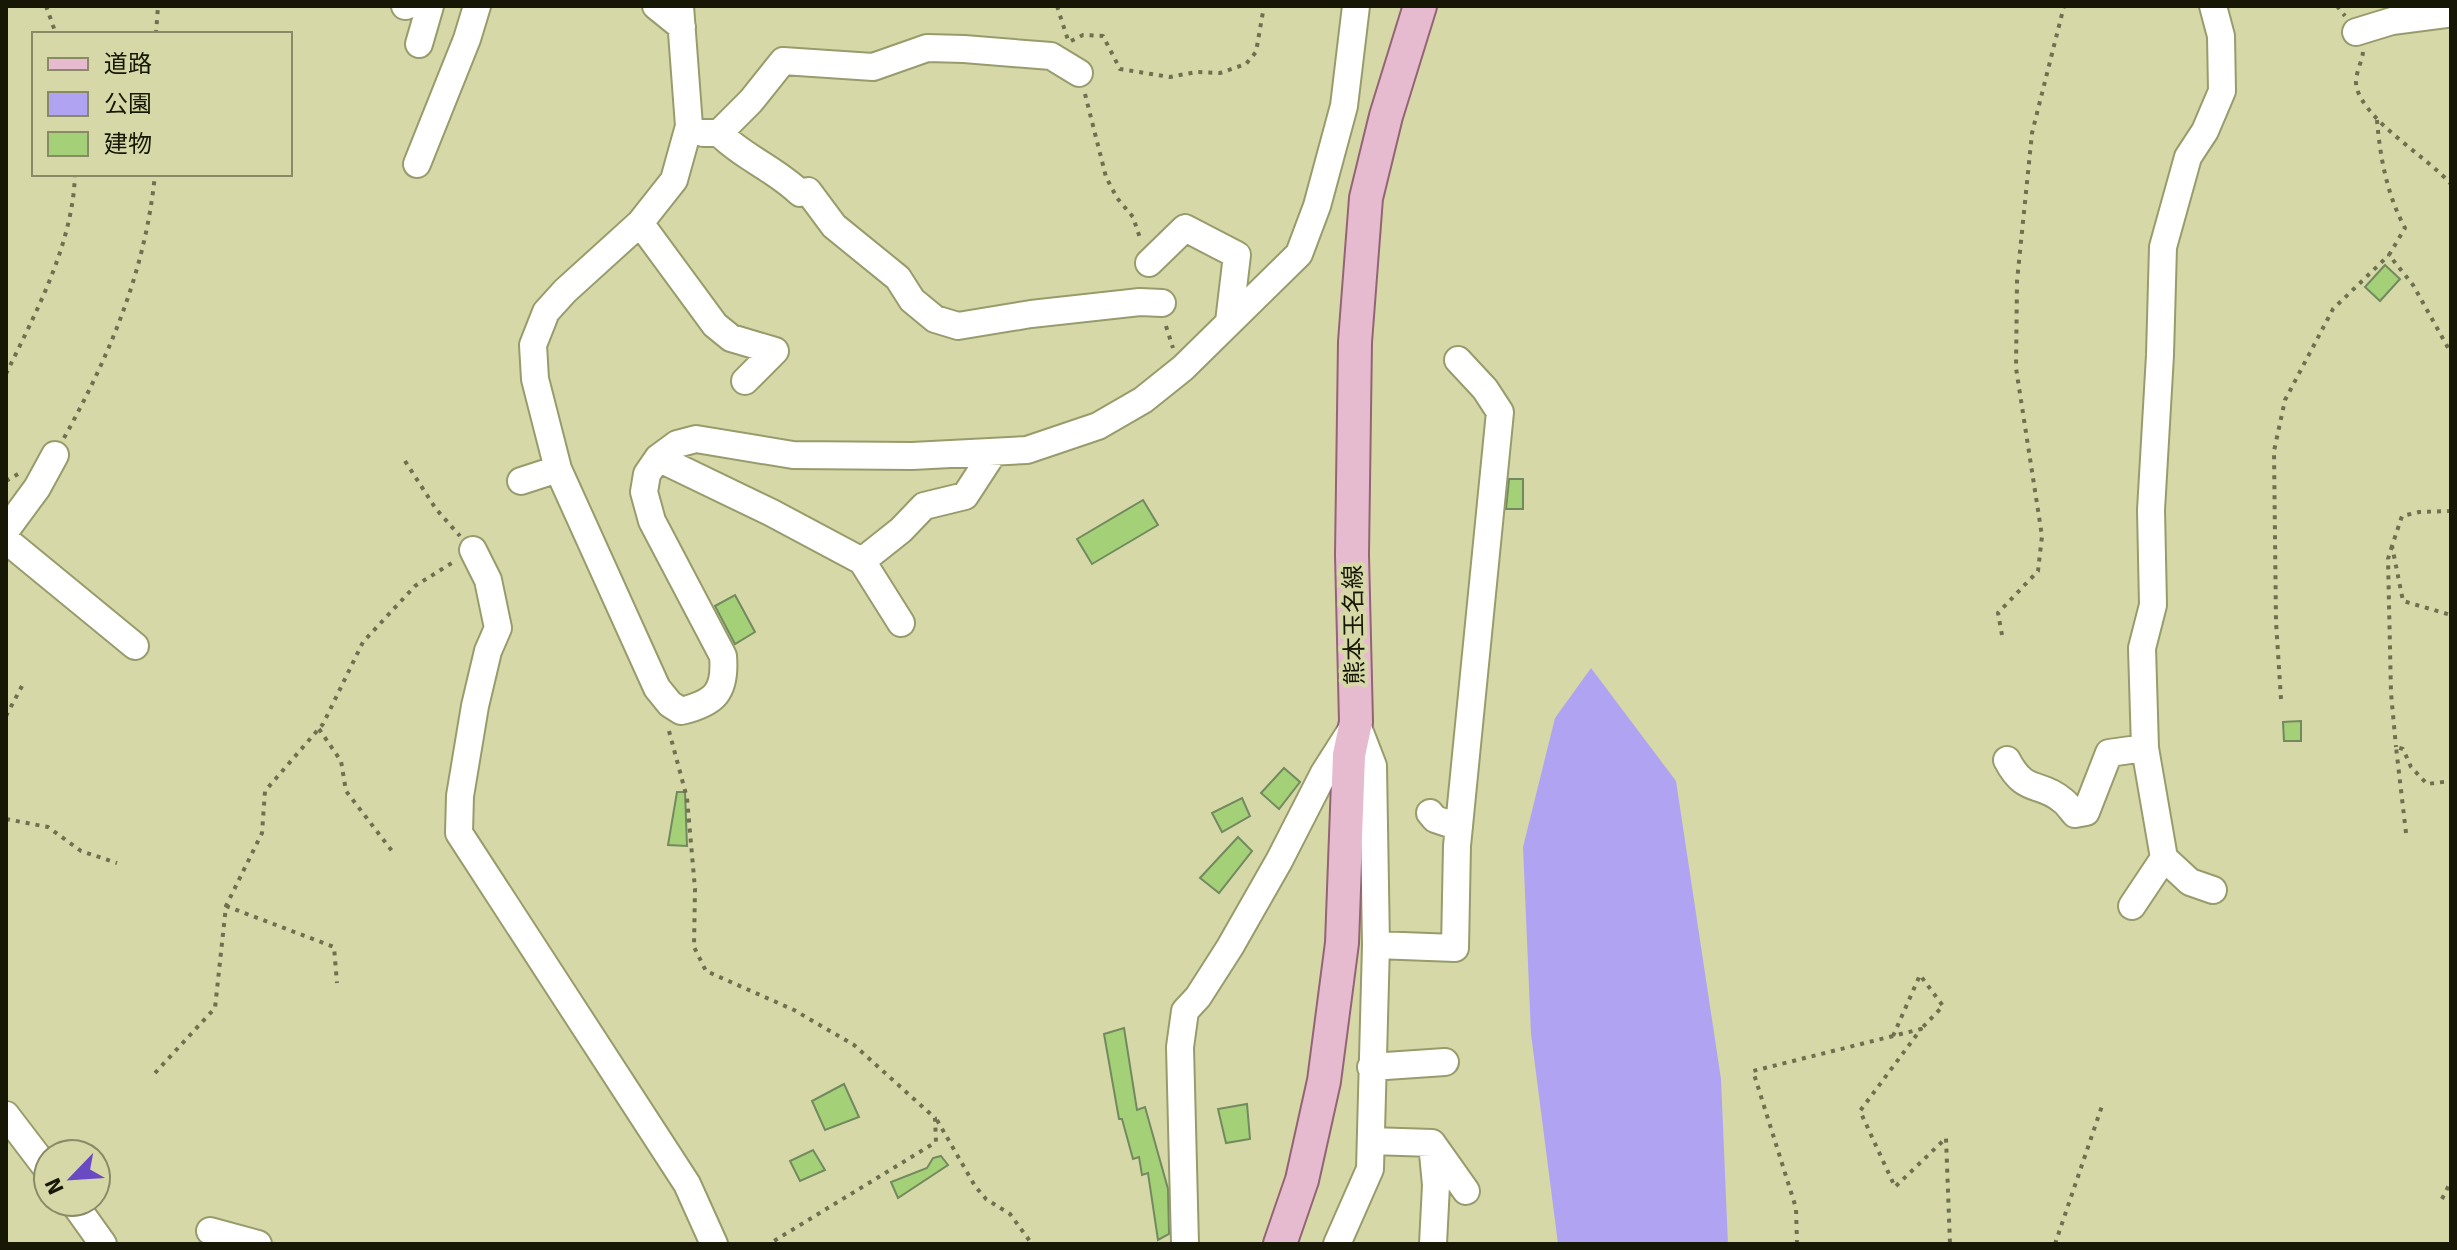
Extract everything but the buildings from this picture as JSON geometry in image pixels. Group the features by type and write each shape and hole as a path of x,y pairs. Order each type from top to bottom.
{"main road":[{"name":"熊本玉名線","path":"1280,1244 1302,1180 1324,1081 1342,943 1349,755 1356,722 1352,555 1355,342 1366,198 1386,116 1420,6"}],"street":[{"path":"419,44 430,6"},
{"path":"417,164 477,6"},
{"path":"656,6 681,16 688,131 674,180 640,223 546,312 533,345 535,379 558,469 657,688 670,704 681,711 701,706 718,694 725,673 723,656 652,521 644,492 647,474 658,458 677,444 696,439 793,455 912,456 1027,450 1098,426 1143,400 1183,368 1299,254 1317,206 1344,106 1356,6"},
{"path":"2213,6 2221,36 2222,91 2205,131 2188,157 2163,247 2151,510 2153,605 2142,648 2145,748 2164,858 2190,882 2213,890"},
{"path":"2356,32 2392,21 2451,11"},
{"path":"719,133 751,101 783,61 873,67 927,48 964,49 1051,56 1079,73"},
{"path":"688,131 719,133 735,150 782,175 800,193 808,191 834,226 898,278 912,300 935,319 958,326 1031,314 1140,302 1162,303"},
{"path":"640,223 715,325 731,338 775,351 745,381"},
{"path":"1149,263 1185,228 1237,255 1229,322"},
{"path":"1376,945 1455,948 1459,827 1500,412 1485,389 1458,360"},
{"path":"862,561 901,530 924,506 965,496 993,453"},
{"path":"6,530 37,488 55,455"},
{"path":"658,458 862,561 901,623"},
{"path":"521,481 558,469"},
{"path":"6,540 135,646"},
{"path":"473,550 488,580 498,628 488,651 475,706 460,796 459,833 679,1172 714,1244"},
{"path":"1337,1244 1370,1169 1376,945 1373,766 1356,722"},
{"path":"1185,1244 1180,1047 1185,1011 1198,997 1230,947 1324,773 1356,722"},
{"path":"2007,760 2016,777 2061,798 2075,814 2086,812 2109,753 2145,748"},
{"path":"1430,813 1435,819 1459,827"},
{"path":"2132,906 2164,858"},
{"path":"1371,1067 1445,1062"},
{"path":"6,1115 32,1149"},
{"path":"1371,1141 1432,1143"},
{"path":"1432,1143 1466,1191"},
{"path":"1432,1143 1436,1185 1433,1244"},
{"path":"84,1218 103,1244"},
{"path":"210,1231 258,1244"}],"path":[{"path":"46,6 55,32"},
{"path":"156,32 158,6"},
{"path":"1057,6 1092,115 1106,177 1117,198 1133,217 1149,263"},
{"path":"1068,42 1083,35 1103,36 1120,69 1170,77 1196,72 1220,73 1246,64 1256,52 1264,6"},
{"path":"2002,635 1998,613 2038,571 2042,536 2016,368 2017,281 2032,133 2064,6"},
{"path":"2337,6 2363,46 2357,89 2377,120 2451,184"},
{"path":"2281,699 2276,622 2274,451 2285,400 2333,309 2389,255 2405,228 2380,160 2377,120"},
{"path":"6,374 48,288 69,215 75,176"},
{"path":"55,455 97,379 135,281 151,217 155,176"},
{"path":"2389,255 2413,285 2451,353"},
{"path":"1162,303 1168,339 1183,368"},
{"path":"155,1073 215,1008 226,906 262,833 265,791 319,729 363,642 415,586 473,550 436,509 405,461"},
{"path":"2406,833 2391,693 2388,559 2402,516 2451,511"},
{"path":"2392,546 2403,601 2451,615"},
{"path":"6,716 22,686"},
{"path":"668,726 687,798 695,889 694,947 706,971 794,1010 854,1045 935,1118 975,1186 986,1199 1010,1214 1032,1244"},
{"path":"319,729 341,761 346,791 392,851"},
{"path":"2396,747 2403,749 2411,767 2427,784 2451,781"},
{"path":"6,819 48,827 81,851 117,863"},
{"path":"226,906 334,947 337,983"},
{"path":"1893,1036 1920,975 1943,1006 1921,1029 1860,1111 1895,1187 1946,1138 1950,1244"},
{"path":"1797,1244 1796,1208 1753,1071 1921,1029"},
{"path":"2055,1244 2103,1103"},
{"path":"769,1244 936,1142 935,1118"},
{"path":"2442,1199 2451,1181"}],"green space":[{"path":"1591,668 1676,781 1721,1079 1728,1244 1558,1244 1531,1034 1523,847 1555,718"}]}
